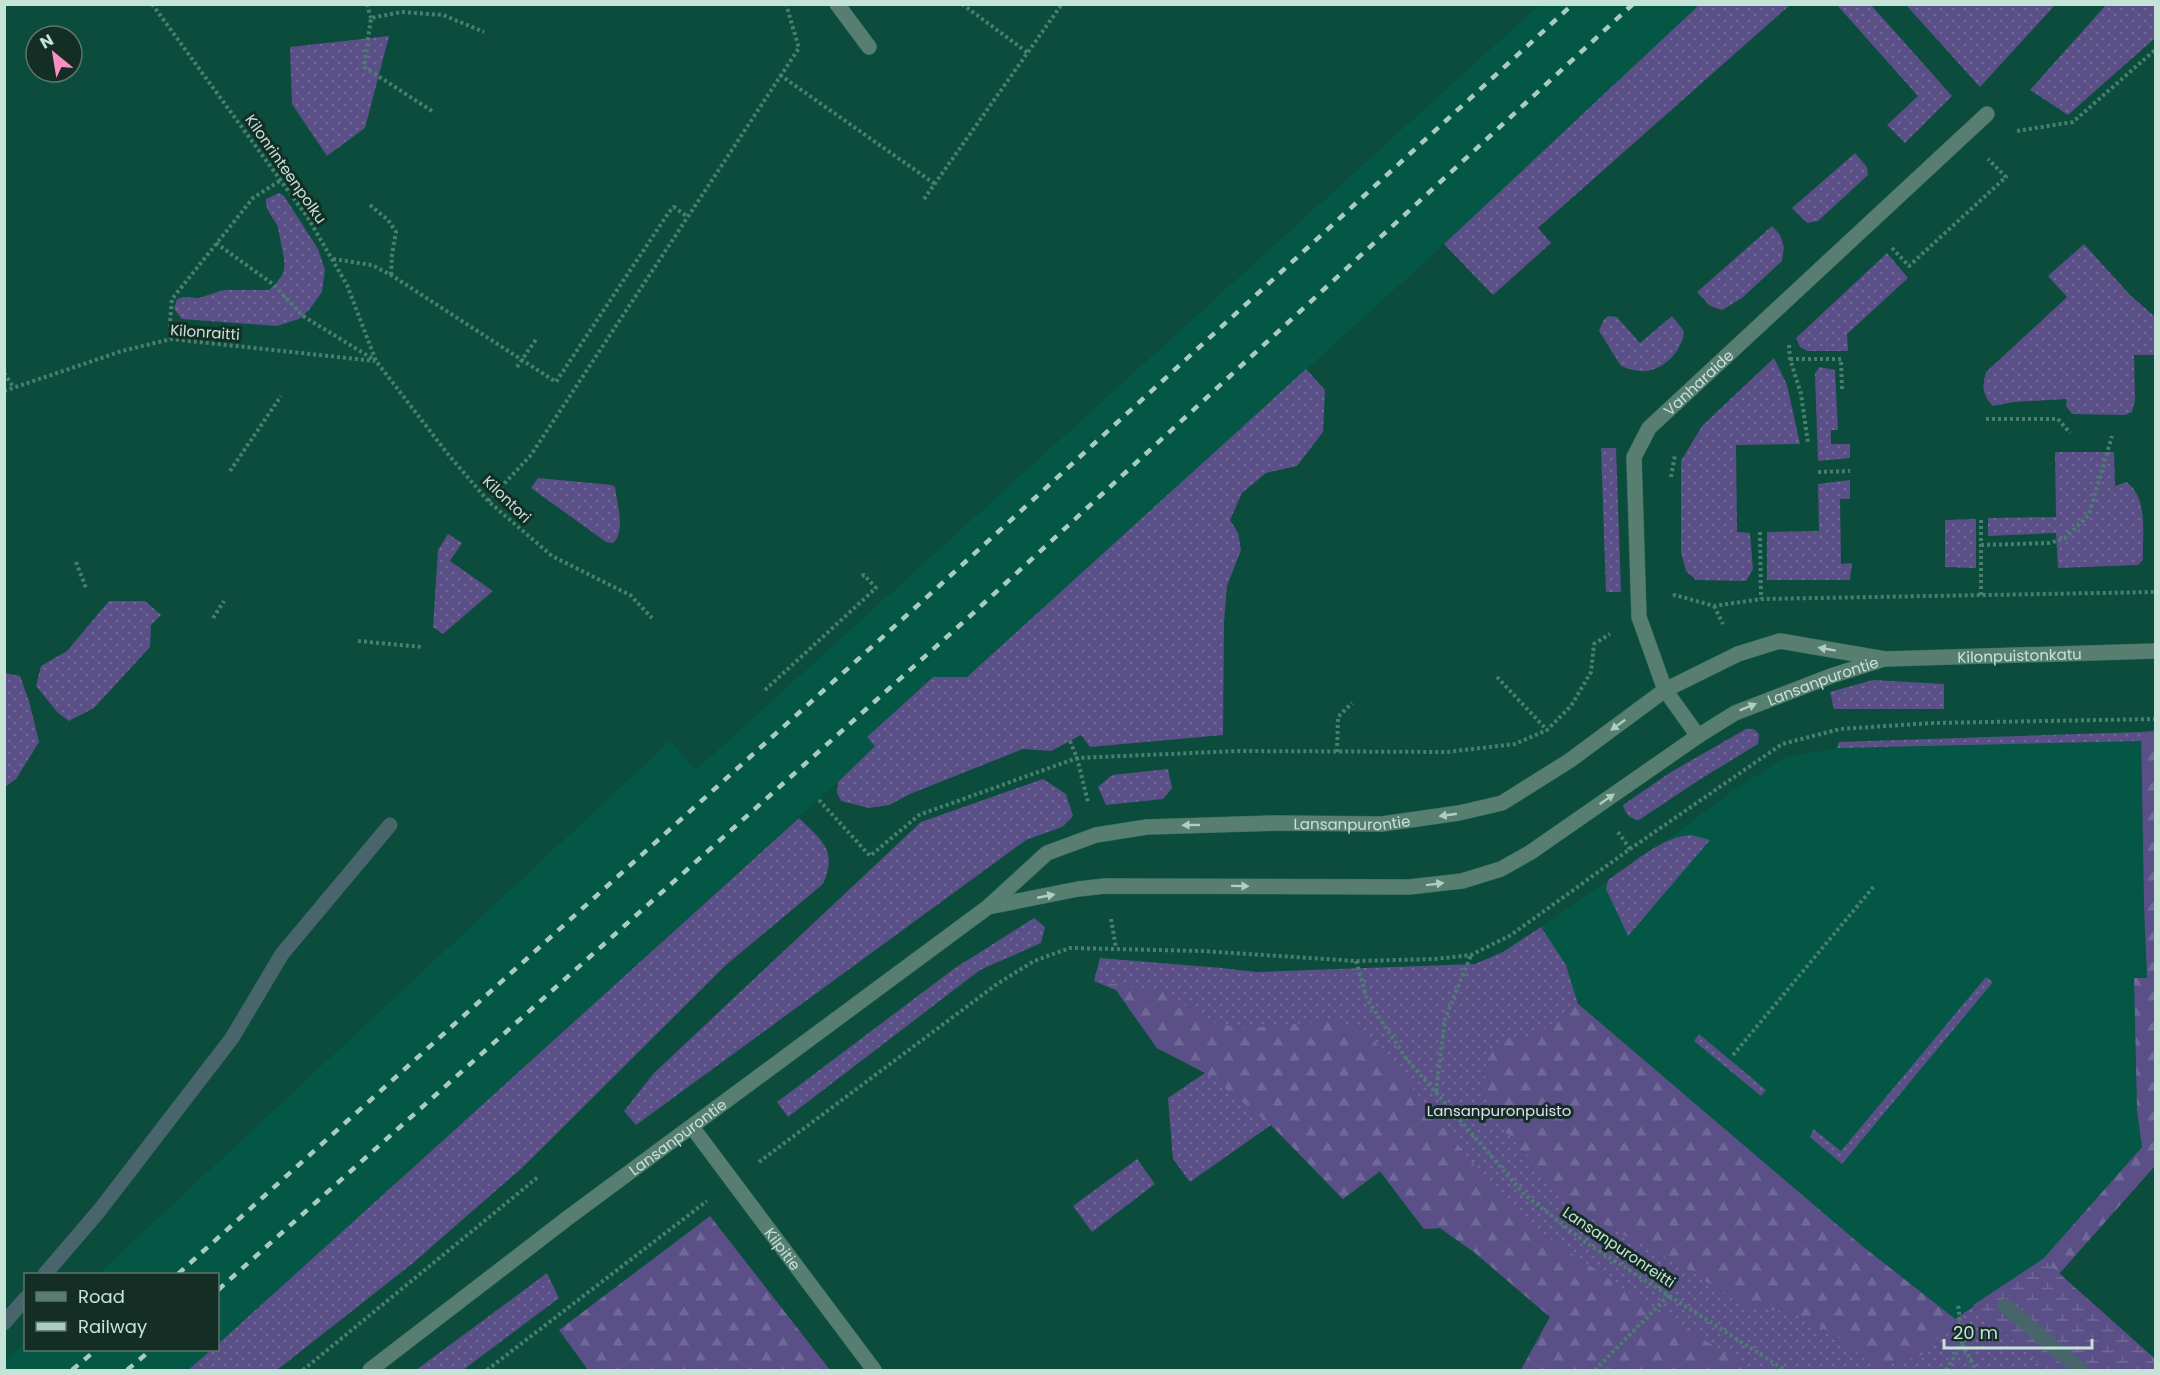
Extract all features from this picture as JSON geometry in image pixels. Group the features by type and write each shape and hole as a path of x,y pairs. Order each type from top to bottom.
{"street":[{"path":"837,4 869,47"},
{"name":"Vanharaide","path":"1698,736 1665,690 1639,617 1634,457 1649,428 1987,114"},
{"name":"Lansanpurontie","path":"370,1371 569,1217 988,907 1047,853 1096,835 1147,826 1276,823 1382,824 1459,813 1502,803 1569,761 1665,690 1738,654 1780,641 1885,659"},
{"name":"Kilonpuistonkatu","path":"1885,659 2156,651"},
{"name":"Lansanpurontie","path":"988,907 1078,889 1105,886 1399,887 1462,881 1501,868 1531,852 1735,712 1831,676 1885,659"},
{"name":"Kilpitie","path":"692,1127 874,1371"}],"path":[{"name":"Kilonrinteenpolku","path":"152,4 281,179 333,258 347,285 376,361"},
{"path":"367,4 370,18 364,67 432,111"},
{"path":"488,501 531,455 799,48 786,4"},
{"path":"962,4 1028,53"},
{"path":"924,199 1062,4"},
{"path":"370,18 402,12 443,15 484,32"},
{"path":"2007,133 2073,122 2156,49"},
{"path":"780,75 935,184"},
{"path":"1888,243 1909,266 2006,177 1984,154"},
{"path":"171,339 172,298 253,198 281,179"},
{"path":"370,205 388,220 396,232 391,276"},
{"path":"333,258 372,265 556,382 669,213 674,207 688,217"},
{"path":"1958,221 1964,227"},
{"path":"216,243 274,285 303,316 376,361"},
{"path":"1788,335 1790,358 1801,394 1808,443"},
{"path":"517,367 537,338"},
{"name":"Kilonraitti","path":"4,391 122,351 171,339 376,361"},
{"path":"1790,358 1841,359 1842,390"},
{"name":"Kilontori","path":"376,361 447,453 488,501 552,556 630,595 652,618"},
{"path":"4,373 14,388"},
{"path":"230,471 281,396"},
{"path":"1986,419 2058,419 2070,433"},
{"path":"1981,544 2050,543 2065,538 2089,514 2112,436"},
{"path":"1671,486 1676,453"},
{"path":"1818,472 1850,471"},
{"path":"1981,519 1981,595"},
{"path":"1760,532 1761,599"},
{"path":"76,562 86,588"},
{"path":"765,690 876,588 864,575 861,577"},
{"path":"1674,584 1675,595"},
{"path":"819,800 870,856 919,815 1077,758 1238,751 1448,752 1515,744 1547,730 1570,706 1591,672 1594,644 1675,595 1714,606 1761,599 2156,592"},
{"path":"213,618 224,601"},
{"path":"358,641 423,647"},
{"path":"1497,677 1547,730"},
{"path":"1337,752 1338,717 1352,703"},
{"path":"487,1371 733,1182 998,984 1034,961 1070,948 1202,951 1356,961 1436,959 1471,955 1511,935 1782,744 1852,728 1933,723 2156,719"},
{"path":"1070,741 1077,758"},
{"path":"1733,1055 1875,885"},
{"path":"1436,1092 1446,1019 1471,955"},
{"name":"Lansanpuronreitti","path":"1356,961 1367,999 1405,1057 1524,1194 1585,1242 1785,1371"},
{"path":"303,1371 538,1177"},
{"path":"1595,1371 1669,1295"},
{"path":"1958,1303 1962,1344 1976,1371"},
{"path":"1946,1371 1962,1344"}],"shaded area":[{"path":"1539,5 1699,5 1438,250 967,677 932,677 867,737 875,746 838,782 219,1343 219,1273 99,1273 670,741 696,770"},
{"path":"2141,741 2147,978 2134,978 2137,1110 2142,1147 2043,1259 1955,1319 1862,1246 1578,1004 1566,965 1541,927 1667,840 1731,792 1785,757 1837,748"},
{"path":"24,1343 24,1351 210,1351 188,1370 5,1370 5,1362"}],"green space":[{"path":"1699,5 1790,5 1538,228 1551,243 1493,295 1444,244"},
{"path":"1837,5 1871,5 1952,96 1905,143 1887,125 1918,96"},
{"path":"1906,5 2055,5 1980,87"},
{"path":"2106,5 2155,5 2155,38 2068,115 2030,90"},
{"path":"389,36 365,128 327,156 292,104 290,47"},
{"path":"1855,153 1867,167 1868,175 1818,221 1807,223 1792,208"},
{"path":"279,193 284,196 318,249 325,270 322,292 309,310 299,319 277,326 182,319 174,309 177,299 199,298 224,290 269,290 280,279 284,269 284,258 277,225 266,203 266,199"},
{"path":"1772,226 1780,235 1784,247 1782,261 1742,298 1722,310 1710,306 1697,292"},
{"path":"2084,244 2130,295 2155,317 2155,355 2134,355 2135,400 2132,412 2125,415 2072,414 2066,406 2067,399 2014,402 1993,406 1984,390 1986,372 2067,297 2048,276"},
{"path":"1887,253 1908,278 1847,334 1848,351 1807,351 1800,347 1796,338"},
{"path":"1608,316 1617,317 1640,343 1672,316 1684,331 1683,339 1670,359 1656,368 1648,371 1630,369 1621,366 1599,331"},
{"path":"1774,358 1787,385 1800,444 1736,445 1737,532 1750,533 1753,569 1746,581 1696,580 1686,571 1681,552 1681,461 1702,426"},
{"path":"1819,367 1835,370 1838,430 1831,430 1831,444 1850,444 1850,458 1818,461 1815,374"},
{"path":"1306,369 1325,390 1323,432 1297,466 1266,473 1242,493 1230,520 1238,533 1241,550 1227,586 1224,623 1223,735 1090,747 1081,735 1051,751 1023,749 910,794 889,805 869,808 841,801 837,793 838,782 875,746 867,737 933,677 967,677"},
{"path":"1601,448 1616,448 1621,592 1606,592"},
{"path":"2055,452 2114,452 2115,486 2126,482 2138,497 2141,507 2143,560 2138,565 2058,568 2056,533 1988,536 1988,518 2056,517"},
{"path":"538,478 615,487 620,525 617,538 613,543 606,542 531,488"},
{"path":"1850,480 1850,499 1840,499 1841,564 1852,563 1850,580 1767,580 1767,532 1819,531 1818,484"},
{"path":"1976,519 1976,568 1945,567 1945,520"},
{"path":"448,534 462,543 450,561 493,591 443,634 433,627 438,550"},
{"path":"109,601 145,601 161,615 151,625 150,647 94,708 69,721 58,713 36,686 41,666 67,651"},
{"path":"5,673 20,676 39,742 16,779 5,787"},
{"path":"1873,680 1944,684 1944,709 1834,709 1830,692"},
{"path":"1746,729 1754,729 1759,734 1758,744 1639,820 1627,814 1623,805 1671,772"},
{"path":"2155,731 2155,1168 2059,1274 2043,1259 2142,1147 2137,1110 2134,978 2147,978 2141,732"},
{"path":"2141,732 2141,741 1837,748 1839,742"},
{"path":"1168,769 1172,788 1163,799 1106,805 1098,787 1112,775"},
{"path":"1043,779 1066,794 1073,816 1062,827 1026,840 636,1125 624,1111 654,1073 921,822"},
{"path":"799,818 821,840 828,854 829,863 823,884 726,965 523,1167 413,1263 277,1370 188,1370 210,1351 219,1351 219,1343"},
{"path":"1691,835 1710,840 1628,936 1606,889 1608,880 1658,846"},
{"path":"1034,918 1045,927 1041,943 980,970 788,1117 777,1102 955,968"},
{"name":"Lansanpuronpuisto","path":"1541,927 1566,965 1578,1004 1862,1246 1955,1319 2043,1259 2155,1359 2155,1370 1521,1370 1550,1317 1474,1252 1440,1228 1424,1229 1380,1171 1343,1199 1271,1125 1190,1182 1173,1159 1168,1098 1205,1073 1157,1048 1116,990 1094,981 1100,958 1256,972 1475,964 1503,952"},
{"path":"1986,977 1993,982 1842,1164 1810,1137 1813,1129 1841,1151"},
{"path":"1094,981 1171,993 1201,1019 1241,1029 1338,1020 1372,1038 1495,1191 1543,1234 1649,1306 1753,1370 1521,1370 1550,1317 1474,1252 1440,1228 1424,1229 1380,1171 1343,1199 1271,1125 1206,1073 1157,1048 1116,990"},
{"path":"1578,1004 1862,1246 1955,1319 1924,1354 1909,1360 1876,1367 1836,1336 1794,1312 1746,1308 1686,1268 1580,1212 1502,1128 1484,1095 1487,1058 1502,1037 1529,1041"},
{"path":"1699,1034 1766,1090 1761,1096 1694,1041"},
{"path":"1137,1159 1155,1184 1092,1232 1073,1206"},
{"path":"710,1216 830,1370 588,1370 559,1330"},
{"path":"2043,1259 2155,1359 2155,1370 2046,1370 1973,1305"},
{"path":"547,1273 559,1298 463,1370 416,1370"}],"waterway":[{"path":"46,1273 99,1211 232,1038 282,954 390,825"},
{"path":"4,1323 24,1300"},
{"path":"2005,1306 2081,1370"}],"railway":[{"path":"179,1273 938,587 1573,4"},
{"path":"219,1289 969,617 1633,4"},
{"path":"72,1370 95,1351"},
{"path":"127,1370 150,1351"}]}
